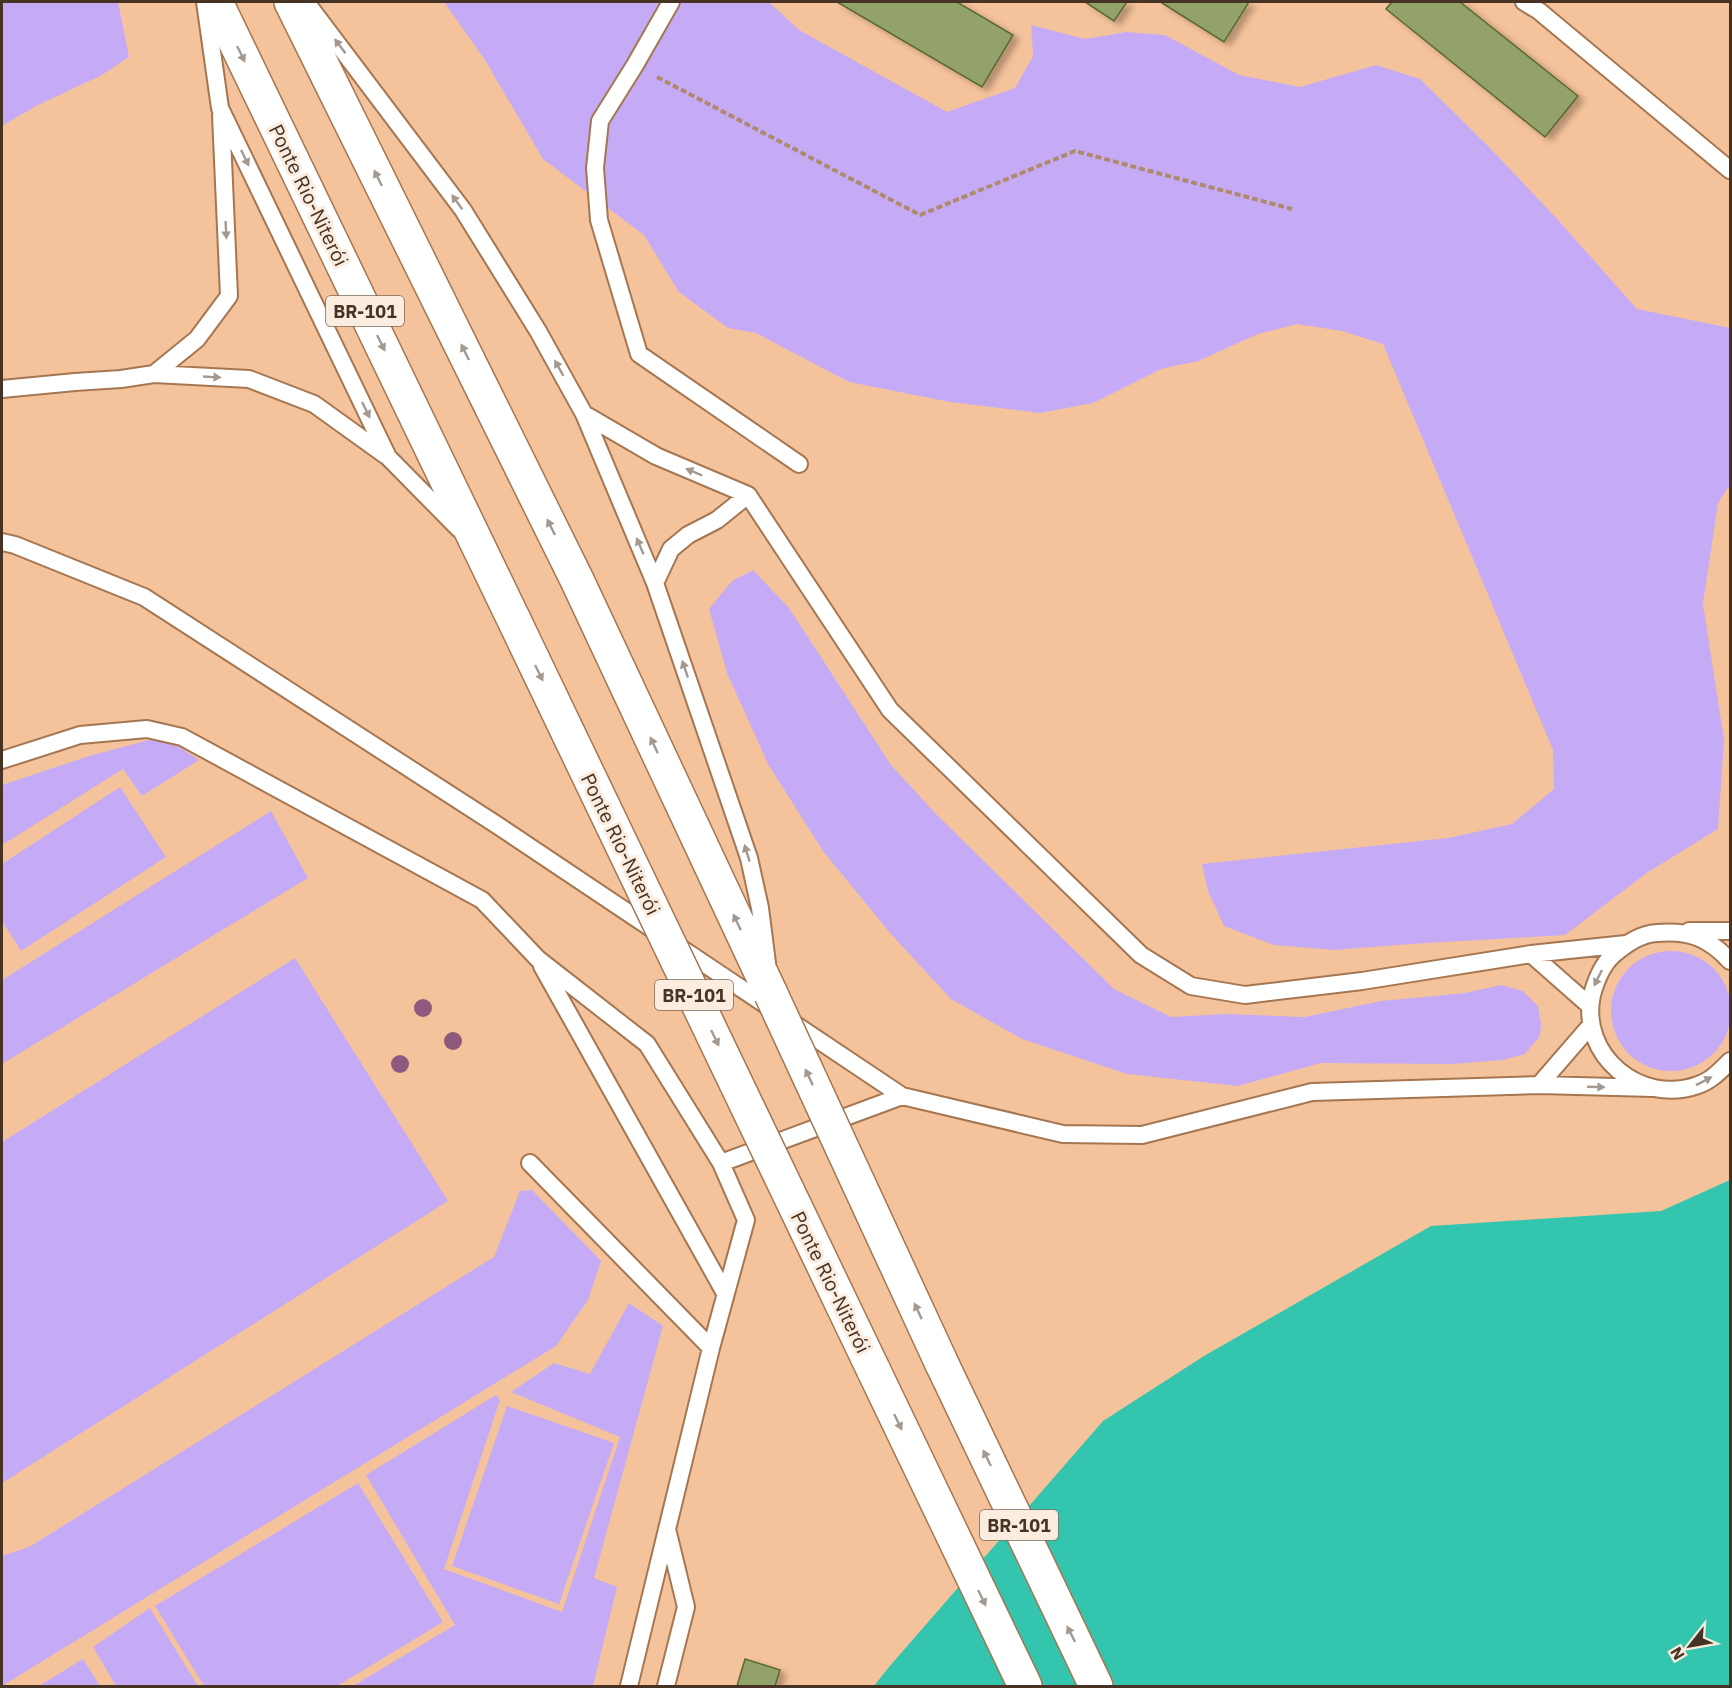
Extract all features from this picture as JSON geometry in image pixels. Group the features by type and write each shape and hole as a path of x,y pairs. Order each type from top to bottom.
{"highway":[{"name":"Ponte Rio-Niterói","path":"216,2 1025,1686"},
{"name":"BR-101","path":"291,2 577,580 942,1364 1096,1686"}],"lane":[{"path":"154,374 197,339 229,296 220,108 205,2"},
{"path":"306,2 463,210 538,331 584,414 656,583 749,858 760,908 771,994"},
{"path":"671,2 600,121 595,168 599,220 639,354 799,464"},
{"path":"1524,2 1539,11 1731,170"},
{"path":"220,108 388,457"},
{"path":"2,389 154,374 249,379 315,404 388,457 482,552"},
{"path":"584,414 656,456 748,495 890,710 1141,955 1191,986 1245,995 1362,981 1531,954 1626,944 1649,934 1674,931 1731,931"},
{"path":"656,583 671,549 688,535 717,520 748,495"},
{"path":"2,542 15,545 144,597 497,825 902,1096 1063,1134 1142,1136 1312,1092 1539,1085 1676,1090 1699,1085 1719,1073 1731,1061"},
{"path":"2,760 80,735 147,729 182,737 482,900 538,959 647,1044 721,1163 746,1220 711,1347 629,1686"},
{"path":"1674,931 1697,936 1718,948 1731,961"},
{"path":"1626,944 1608,960 1595,981 1590,1006 1591,1025 1599,1047 1613,1066 1631,1080 1653,1088"},
{"path":"1531,954 1590,1006"},
{"path":"538,959 725,1293"},
{"path":"1539,1085 1591,1025"},
{"path":"721,1163 902,1096"},
{"path":"530,1163 711,1347"},
{"path":"666,1686 686,1607 667,1530"}],"path":[{"path":"635,65 920,215 1076,151 1292,208"}],"shaded area":[{"path":"2,2 118,2 129,57 102,75 36,106 2,126"},
{"path":"444,2 769,2 799,30 947,112 1015,88 1033,56 1031,25 1085,39 1126,32 1165,35 1239,75 1300,87 1376,65 1420,79 1559,221 1637,309 1730,328 1730,485 1718,503 1703,604 1724,740 1718,829 1648,872 1565,935 1335,950 1274,945 1224,926 1208,891 1202,864 1448,838 1512,824 1554,789 1553,750 1383,344 1342,331 1297,324 1258,334 1198,361 1161,369 1093,403 1040,413 950,402 849,382 756,333 728,328 679,292 644,235 543,159 485,60"},
{"path":"753,570 789,608 891,765 937,815 1114,989 1171,1017 1226,1014 1305,1017 1381,1001 1465,993 1501,985 1523,991 1538,1006 1540,1036 1525,1054 1503,1060 1452,1064 1321,1063 1238,1086 1127,1074 1022,1039 951,999 890,933 823,851 768,764 727,673 709,609 732,581"},
{"path":"153,739 173,743 199,760 142,796 123,769 2,845 2,785 89,756"},
{"path":"120,787 166,857 21,951 2,921 2,864"},
{"path":"271,811 308,878 2,1064 2,980"},
{"path":"1671,951 1694,955 1714,968 1727,988 1731,1011 1727,1034 1714,1054 1694,1067 1671,1071 1648,1067 1628,1054 1615,1034 1611,1011 1615,988 1628,968 1648,955"},
{"path":"295,958 448,1201 2,1483 2,1142"},
{"path":"532,1190 601,1261 588,1300 556,1346 2,1686 2,1556 29,1547 494,1257 520,1191"},
{"path":"629,1303 663,1326 594,1578 617,1587 593,1686 353,1686 455,1625 366,1475 496,1395 500,1400 444,1569 562,1612 620,1437 511,1392 554,1363 590,1374"},
{"path":"507,1406 614,1443 559,1604 452,1566"},
{"path":"358,1483 443,1622 337,1686 204,1686 155,1606"},
{"path":"150,1608 198,1686 116,1686 93,1647"},
{"path":"83,1659 100,1686 39,1686"}],"water":[{"path":"1730,1180 1730,1686 874,1686 1103,1421 1204,1356 1431,1226 1661,1211"}],"building":[{"path":"837,2 957,2 1013,35 982,87"},
{"path":"1085,2 1127,2 1114,21"},
{"path":"1163,2 1249,2 1224,42"},
{"path":"1392,2 1460,2 1578,96 1545,137 1386,9"},
{"path":"745,1659 780,1670 775,1686 737,1686"}]}
